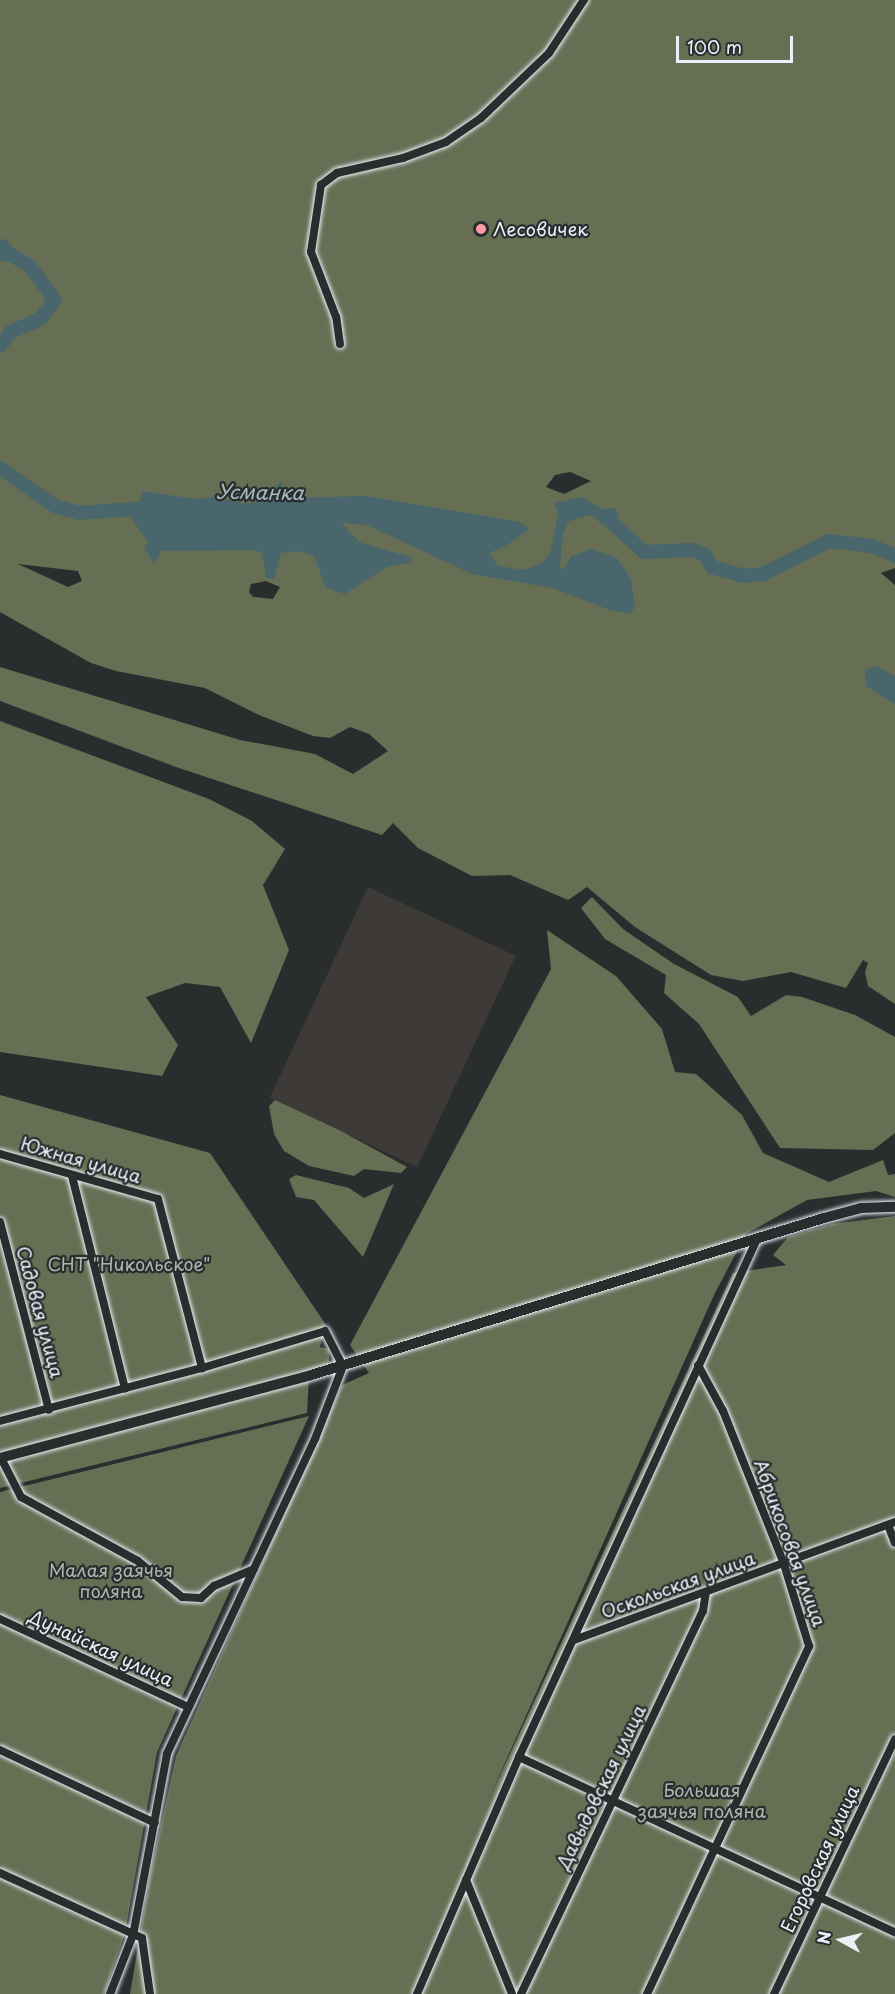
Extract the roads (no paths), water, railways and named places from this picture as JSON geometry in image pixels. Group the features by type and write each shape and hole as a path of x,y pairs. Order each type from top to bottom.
{"street":[{"path":"340,344 336,317 311,252 321,185 337,173 403,158 446,142 481,118 549,53 584,0"},
{"name":"Южная улица","path":"0,1154 158,1199 202,1368"},
{"path":"72,1176 125,1389"},
{"path":"254,1569 214,1586 201,1598 182,1597 138,1561 21,1497 0,1458 344,1366 861,1208 895,1207"},
{"name":"Садовая улица","path":"0,1222 49,1410"},
{"path":"417,1994 519,1757 757,1239"},
{"path":"0,1421 202,1368 325,1331 344,1366"},
{"name":"Абрикосовая улица","path":"648,1994 717,1850 809,1646 784,1564 723,1410 698,1365"},
{"path":"110,1994 133,1935 167,1754 254,1569 344,1366"},
{"path":"891,1524 895,1543"},
{"name":"Оскольская улица","path":"574,1640 891,1524"},
{"name":"Давыдовская улица","path":"522,1994 703,1611 706,1593"},
{"name":"Дунайская улица","path":"0,1619 188,1707"},
{"name":"Егоровская улица","path":"774,1994 895,1739"},
{"path":"0,1750 155,1823"},
{"path":"519,1757 895,1932"},
{"path":"0,1873 142,1938 150,1994"},
{"path":"466,1880 512,1994"}],"water":[{"path":"6,239 15,250 13,260 0,257 0,240"},
{"path":"42,280 60,298 58,307 48,312"},
{"path":"280,481 289,498 366,496 520,522 529,529 506,546 489,553 498,566 524,570 544,562 551,551 558,513 554,503 582,497 601,509 616,508 622,530 617,536 591,515 569,521 563,534 560,569 565,568 571,556 591,549 617,558 631,579 635,607 630,614 610,610 552,588 472,574 367,525 342,523 359,542 413,558 410,563 387,567 345,594 326,588 314,556 297,551 281,553 274,579 266,578 262,553 254,550 161,551 154,565 144,546 149,543 128,514 129,507 140,502 142,491 195,499 214,497 246,504 269,499"},
{"path":"876,666 895,676 895,704 866,686 865,670"}],"waterway":[{"name":"Усманка","path":"0,254 11,255 30,266 55,300 40,319 11,332 0,346"},
{"name":"Усманка","path":"0,468 55,506 79,513 146,508"},
{"name":"Усманка","path":"609,520 644,552 693,550 705,555 712,567 744,576 763,574 829,541 872,546 895,556"}],"place":[{"name":"Лесовичек","path":"481,229"}],"park label":[{"name":"СНТ \"Никольское\"","path":"129,1264"},
{"name":"Малая заячья поляна","path":"111,1581"},
{"name":"Большая заячья поляна","path":"702,1801"}]}
